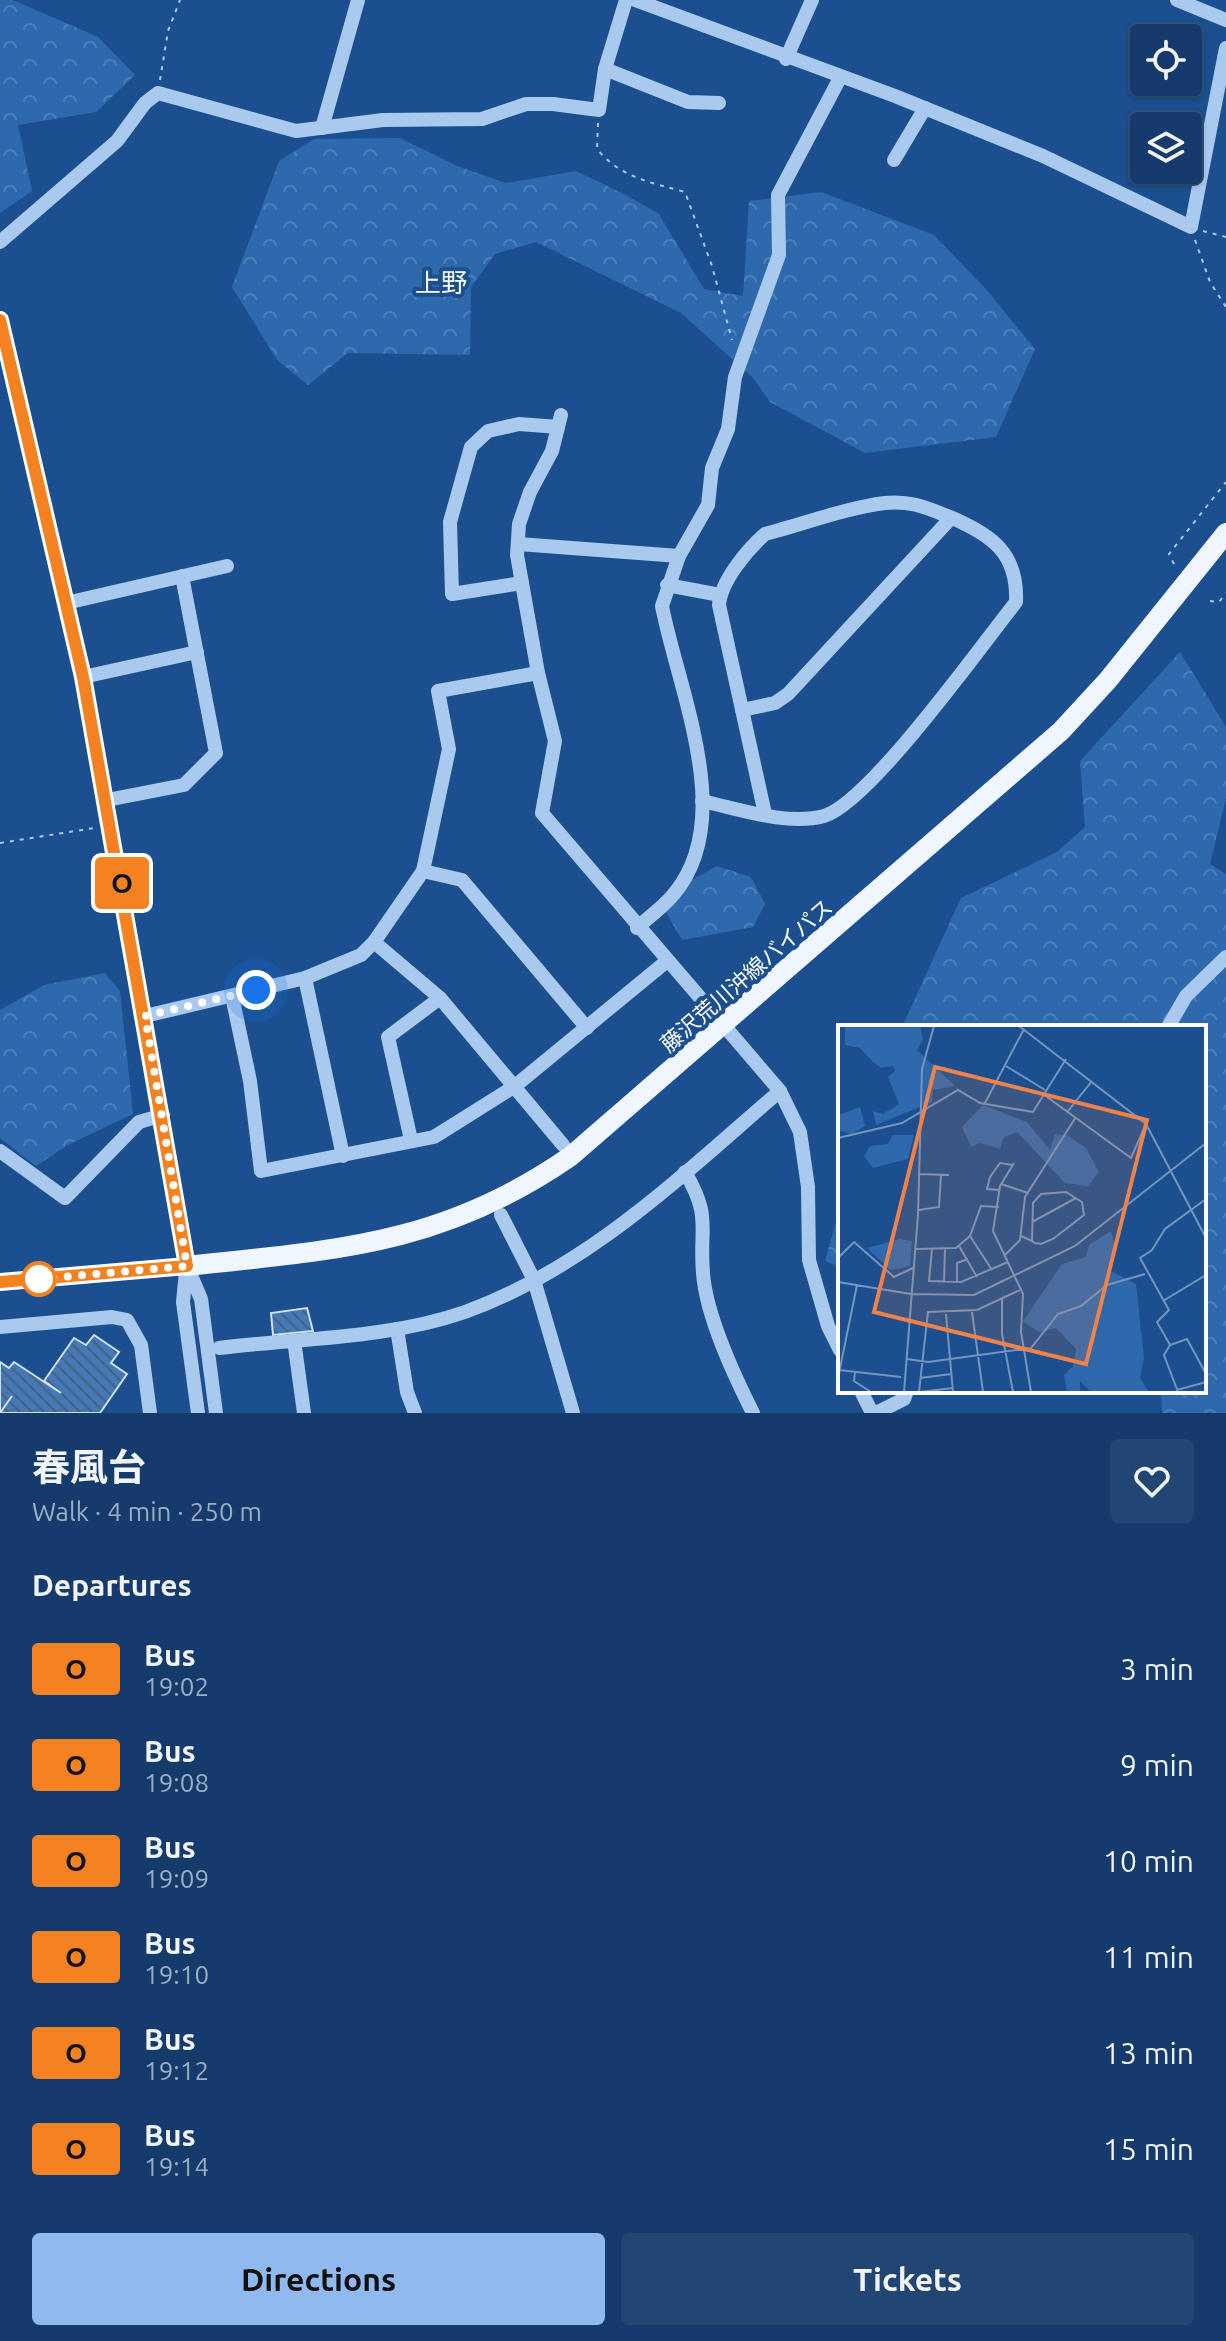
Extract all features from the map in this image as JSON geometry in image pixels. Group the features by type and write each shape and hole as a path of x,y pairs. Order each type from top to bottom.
{"main road":[{"name":"藤沢荒川沖線バイパス","path":"187,1266 394,1239 445,1224 495,1203 571,1156 724,1027 1061,731 1108,680 1226,533"}],"street":[{"path":"322,128 358,0"},
{"path":"0,242 117,141 145,103 158,93 296,131 383,120 482,119 526,104 599,110 605,69 626,0"},
{"path":"635,0 786,59 925,108 1043,156 1191,227 1226,48"},
{"path":"786,59 812,0"},
{"path":"1177,0 1226,20"},
{"path":"605,69 688,102 719,103"},
{"path":"637,928 675,893 692,862 702,822 703,775 662,606 667,585 679,556 708,505 712,468 728,429 735,377 779,255 778,195 840,78"},
{"path":"894,160 925,108"},
{"path":"0,321 83,677 112,825 187,1266 201,1299 216,1413"},
{"path":"522,583 452,594 450,522 471,447 488,431 519,424 559,421 552,451 530,492 519,524 518,544 538,673 555,741 542,813 637,928 780,1091 800,1132 808,1187 809,1260 828,1326 838,1346"},
{"path":"702,801 765,814 786,818 821,817 842,809 877,776 1016,602 1017,579 1005,556 986,532 914,502 884,503 765,534 720,595 765,814"},
{"path":"742,710 775,703 788,694 951,518"},
{"path":"518,544 679,556"},
{"path":"66,603 227,566"},
{"path":"107,800 184,785 216,753 182,576"},
{"path":"667,585 720,595"},
{"path":"83,677 197,652"},
{"path":"145,1016 305,978 361,955 374,942 423,871 449,749 438,691 538,673"},
{"path":"423,871 462,880 587,1028"},
{"path":"374,942 440,998 563,1145"},
{"path":"1169,1025 1186,996 1226,957"},
{"path":"232,996 250,1081 261,1171 434,1137 515,1086 667,961"},
{"path":"305,978 343,1156"},
{"path":"411,1140 388,1037 440,998"},
{"path":"219,1348 397,1329 464,1312 534,1280 609,1236 780,1091"},
{"path":"0,1151 65,1198 139,1122 163,1115"},
{"path":"685,1172 705,1214 703,1275 728,1363 753,1413"},
{"path":"501,1215 534,1280 573,1413"},
{"path":"0,1282 187,1266"},
{"path":"187,1266 183,1302 198,1413"},
{"path":"0,1327 112,1317 127,1320 141,1345 150,1413"},
{"path":"397,1329 407,1392 415,1413"},
{"path":"294,1340 304,1413"},
{"path":"862,1393 874,1413 904,1399 906,1393"}],"path":[{"path":"158,93 168,31 180,0"},
{"path":"599,110 597,149 611,165 627,176 685,192 712,266 726,327 734,342"},
{"path":"1191,227 1226,237"},
{"path":"1191,227 1210,282 1226,307"},
{"path":"1174,564 1169,554 1226,482"},
{"path":"1210,601 1219,602 1226,593"},
{"path":"0,843 112,825"}],"green space":[{"path":"0,0 13,0 98,37 135,75 96,112 18,125 32,191 0,213"},
{"path":"400,138 457,166 506,183 576,171 659,214 704,289 743,296 749,201 821,192 934,235 985,288 1035,349 996,437 865,453 770,402 752,377 681,313 536,242 495,254 471,287 470,355 348,353 308,385 277,360 232,287 279,161 314,139"},
{"path":"1180,652 1226,727 1226,798 1210,864 1226,874 1226,1413 1162,1413 1161,1393 1206,1393 1206,1025 903,1025 961,898 1057,852 1085,827 1080,761"},
{"path":"717,866 751,877 765,904 753,927 682,940 666,912 685,884"},
{"path":"105,973 120,991 133,1114 68,1145 36,1166 0,1138 0,1010 44,985"},
{"path":"838,1213 838,1266 825,1261"}],"building":[{"path":"307,1308 313,1331 273,1335 271,1313"},
{"path":"94,1335 119,1352 111,1363 127,1374 100,1413 0,1413 0,1362 9,1368 14,1362 61,1393 44,1381 74,1338 86,1345"}],"bus line":[{"name":"O","path":"0,320 83,677 112,825 187,1266 0,1282"}],"district":[{"name":"上野","path":"441,282"}],"route":[{"path":"39,1279 187,1266 145,1016 256,990"}]}
